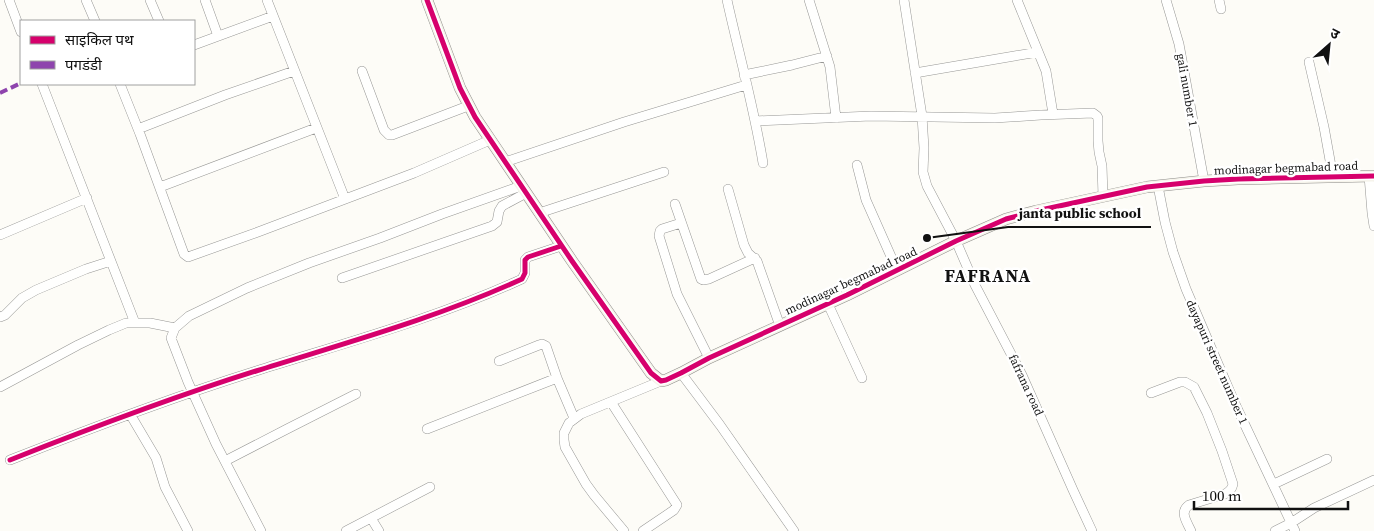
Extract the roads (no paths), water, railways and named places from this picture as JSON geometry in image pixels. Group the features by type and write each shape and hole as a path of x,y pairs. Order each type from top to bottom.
{"street":[{"path":"9,0 20,29"},
{"path":"86,0 95,20"},
{"path":"150,0 159,20"},
{"path":"205,0 218,36"},
{"path":"267,0 345,199"},
{"path":"427,0 468,106 539,213 651,373 660,381 574,418 566,428 565,446 594,496 624,531"},
{"path":"727,0 756,121 762,163"},
{"path":"809,0 830,67 836,118"},
{"name":"fafrana road","path":"904,0 924,127 924,180 926,186 956,241 975,285 1022,375 1092,531"},
{"path":"1017,0 1046,71 1053,114"},
{"name":"gali number 1","path":"1166,0 1179,44 1204,181"},
{"path":"195,45 273,16"},
{"path":"915,73 1038,52"},
{"path":"744,75 827,56"},
{"path":"1310,62 1324,127 1332,177"},
{"path":"138,129 225,95 294,71"},
{"path":"362,71 384,130 389,135 468,106"},
{"path":"42,85 135,322"},
{"path":"120,85 184,254 188,257 414,173 490,140"},
{"path":"505,162 624,122 746,85"},
{"path":"756,121 922,116 995,118 1053,114 1093,114 1097,116 1103,196"},
{"path":"160,187 316,128"},
{"path":"857,165 866,200 897,270"},
{"path":"539,213 664,172"},
{"path":"1372,176 1374,226"},
{"name":"modinagar begmabad road","path":"660,381 666,380 709,358 828,304 956,241 1006,219 1036,210 1158,186 1204,181 1372,176"},
{"name":"dayapuri street number 1","path":"1158,186 1173,252 1186,289 1236,406 1293,527"},
{"path":"342,278 492,226 497,222 502,206 523,189"},
{"path":"261,531 225,462 192,392 171,338 175,328 189,316 246,288 442,214 523,189"},
{"path":"728,189 744,245 748,253 755,258 759,265 780,326"},
{"path":"0,235 87,198"},
{"path":"675,204 699,276 703,280 755,258"},
{"path":"681,223 662,230 659,232 659,236 677,294 709,358"},
{"path":"10,460 192,392 466,302 522,279 525,273 525,260 559,241"},
{"path":"0,317 5,315 22,298 36,290 86,269 111,261"},
{"path":"828,304 862,378"},
{"path":"0,387 110,330 126,324 135,322 161,324 175,328"},
{"path":"499,361 539,345 544,345 574,418"},
{"path":"681,373 794,531"},
{"path":"426,429 557,378"},
{"path":"1151,393 1180,382 1185,382 1194,387 1207,413 1233,484 1230,492 1186,507 1184,515 1191,531"},
{"path":"225,462 356,394"},
{"path":"611,402 677,505 674,510 643,531"},
{"path":"130,414 156,458 165,487 188,531"},
{"path":"1274,484 1327,459"},
{"path":"1275,531 1293,527 1314,508 1374,480"},
{"path":"346,531 430,487"},
{"path":"371,518 380,531"}],"place":[{"name":"janta public school","path":"927,238"}],"district":[{"name":"FAFRANA","path":"988,275"}]}
